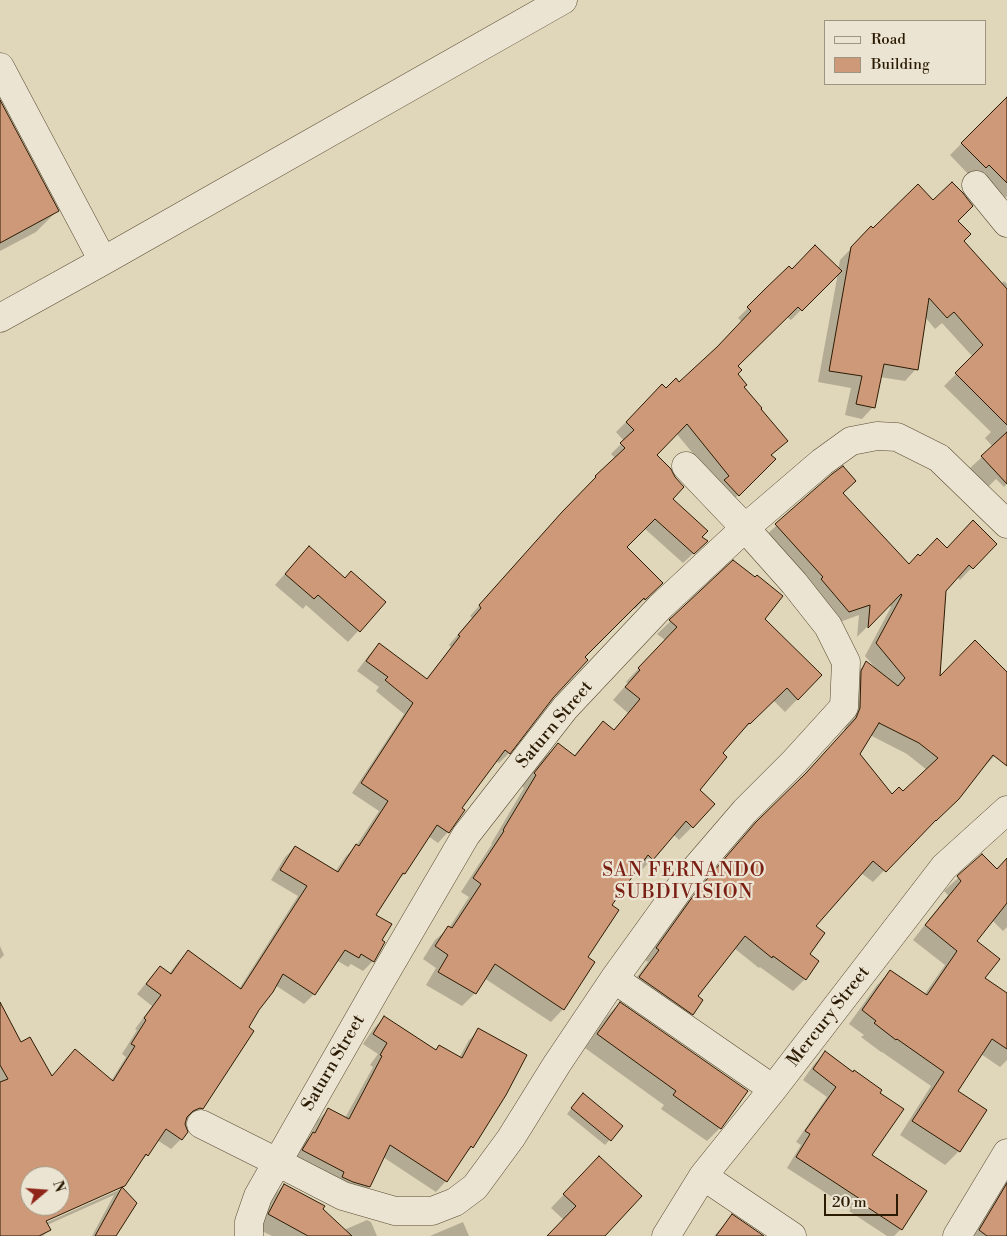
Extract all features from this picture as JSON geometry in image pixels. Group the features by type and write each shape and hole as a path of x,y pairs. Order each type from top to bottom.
{"street":[{"path":"0,318 563,0"},
{"path":"0,67 103,261"},
{"path":"976,186 1007,224"},
{"name":"Saturn Street","path":"249,1236 249,1222 258,1196 466,835 564,708 660,607 745,528 822,462 851,441 877,436 897,437 939,458 1007,524"},
{"path":"201,1124 343,1196 395,1211 432,1211 454,1202 475,1187 511,1138 557,1064 614,979 684,882 745,811 794,762 844,707 846,662 828,626 794,583 686,466"},
{"name":"Mercury Street","path":"666,1236 703,1176 773,1090 944,867 1007,810"},
{"path":"614,979 773,1090"},
{"path":"957,1236 1007,1153"},
{"path":"703,1176 792,1236"}],"building":[{"path":"1007,97 1007,183 989,165 986,168 961,143"},
{"path":"0,100 59,211 0,243"},
{"path":"952,182 973,206 958,221 971,234 964,241 1007,289 1007,425 955,373 983,345 954,312 947,318 929,298 918,370 884,364 875,408 856,404 862,376 829,371 851,247 871,226 873,228 918,184 933,200"},
{"path":"815,245 842,271 802,311 798,307 738,366 742,370 738,374 747,385 744,387 788,441 771,455 776,459 739,496 724,480 729,476 687,424 657,455 671,469 684,487 673,499 708,531 702,537 708,541 694,554 655,519 627,547 663,583 645,600 644,598 585,657 588,660 553,698 510,754 505,750 462,808 465,810 449,833 437,825 376,915 392,924 382,940 385,942 374,962 361,954 359,958 345,950 315,995 283,974 249,1027 254,1031 203,1109 200,1108 193,1111 187,1117 185,1124 188,1132 182,1140 166,1129 148,1156 146,1154 125,1186 70,1210 70,1166 20,1166 20,1216 57,1216 46,1221 51,1230 39,1236 0,1236 0,1082 8,1079 0,1065 0,1002 21,1042 30,1037 52,1076 75,1049 113,1081 135,1046 131,1044 146,1020 144,1018 161,995 146,984 160,966 171,974 188,950 241,989 307,886 280,870 295,846 338,872 356,844 359,846 388,801 361,783 413,703 385,680 388,677 366,661 379,643 427,679 460,636 458,635 481,608 479,605 595,476 625,448 620,443 634,430 626,422 662,384 666,388 676,378 679,382 717,347 751,311 747,307 789,266 792,269"},
{"path":"1007,432 1007,484 981,456"},
{"path":"843,466 856,481 843,493 909,564 918,554 920,556 937,538 947,548 973,520 997,544 973,569 969,565 946,591 940,676 975,640 1007,672 1007,766 993,755 959,799 886,872 873,861 816,926 825,933 810,954 819,961 806,980 773,956 772,958 745,936 698,996 703,1000 693,1015 639,977 659,950 656,948 696,892 756,822 806,773 856,718 860,708 861,671 866,661 898,686 905,678 876,643 902,595 868,628 870,605 849,612 821,579 823,577 775,524","holes":["879,723 919,743 938,758 903,791 899,787 892,794 860,754"]},
{"path":"309,546 345,578 351,571 386,602 360,632 318,595 314,599 285,574"},
{"path":"733,560 755,577 757,575 783,596 765,619 822,675 798,700 787,688 749,723 723,753 727,757 700,790 715,804 693,828 686,821 653,860 648,855 612,905 619,910 588,957 595,962 564,1010 495,964 476,994 438,972 448,955 435,946 448,926 452,928 481,884 473,878 504,831 536,775 534,773 558,743 575,756 603,721 614,730 640,699 625,687 640,670 638,668 677,627 669,620"},
{"path":"982,854 997,869 1007,858 1007,903 977,941 1000,959 985,978 1007,993 1007,1049 992,1039 958,1091 987,1110 960,1152 912,1121 944,1072 896,1040 874,1023 876,1021 862,1010 890,970 927,995 957,951 925,925 961,881 957,876"},
{"path":"620,1002 748,1091 721,1129 673,1095 676,1091 597,1034"},
{"path":"384,1016 436,1050 439,1045 462,1058 478,1028 527,1055 506,1095 473,1148 471,1146 447,1182 390,1145 370,1187 342,1177 344,1172 302,1150 313,1132 315,1133 328,1108 349,1119 387,1043 373,1034"},
{"path":"825,1051 853,1072 854,1070 882,1090 880,1093 904,1109 872,1155 927,1191 902,1230 858,1201 860,1199 796,1157 810,1134 805,1131 836,1087 813,1069"},
{"path":"583,1093 623,1126 611,1141 571,1108"},
{"path":"599,1156 642,1196 605,1236 547,1236 576,1206 563,1194"},
{"path":"1007,1183 1007,1236 987,1236 979,1230"},
{"path":"284,1184 325,1206 323,1209 352,1236 308,1236 268,1214"},
{"path":"122,1187 137,1203 116,1236 95,1236"},
{"path":"732,1214 764,1236 716,1236"}],"district":[{"name":"SAN FERNANDO SUBDIVISION","path":"684,882"}]}
